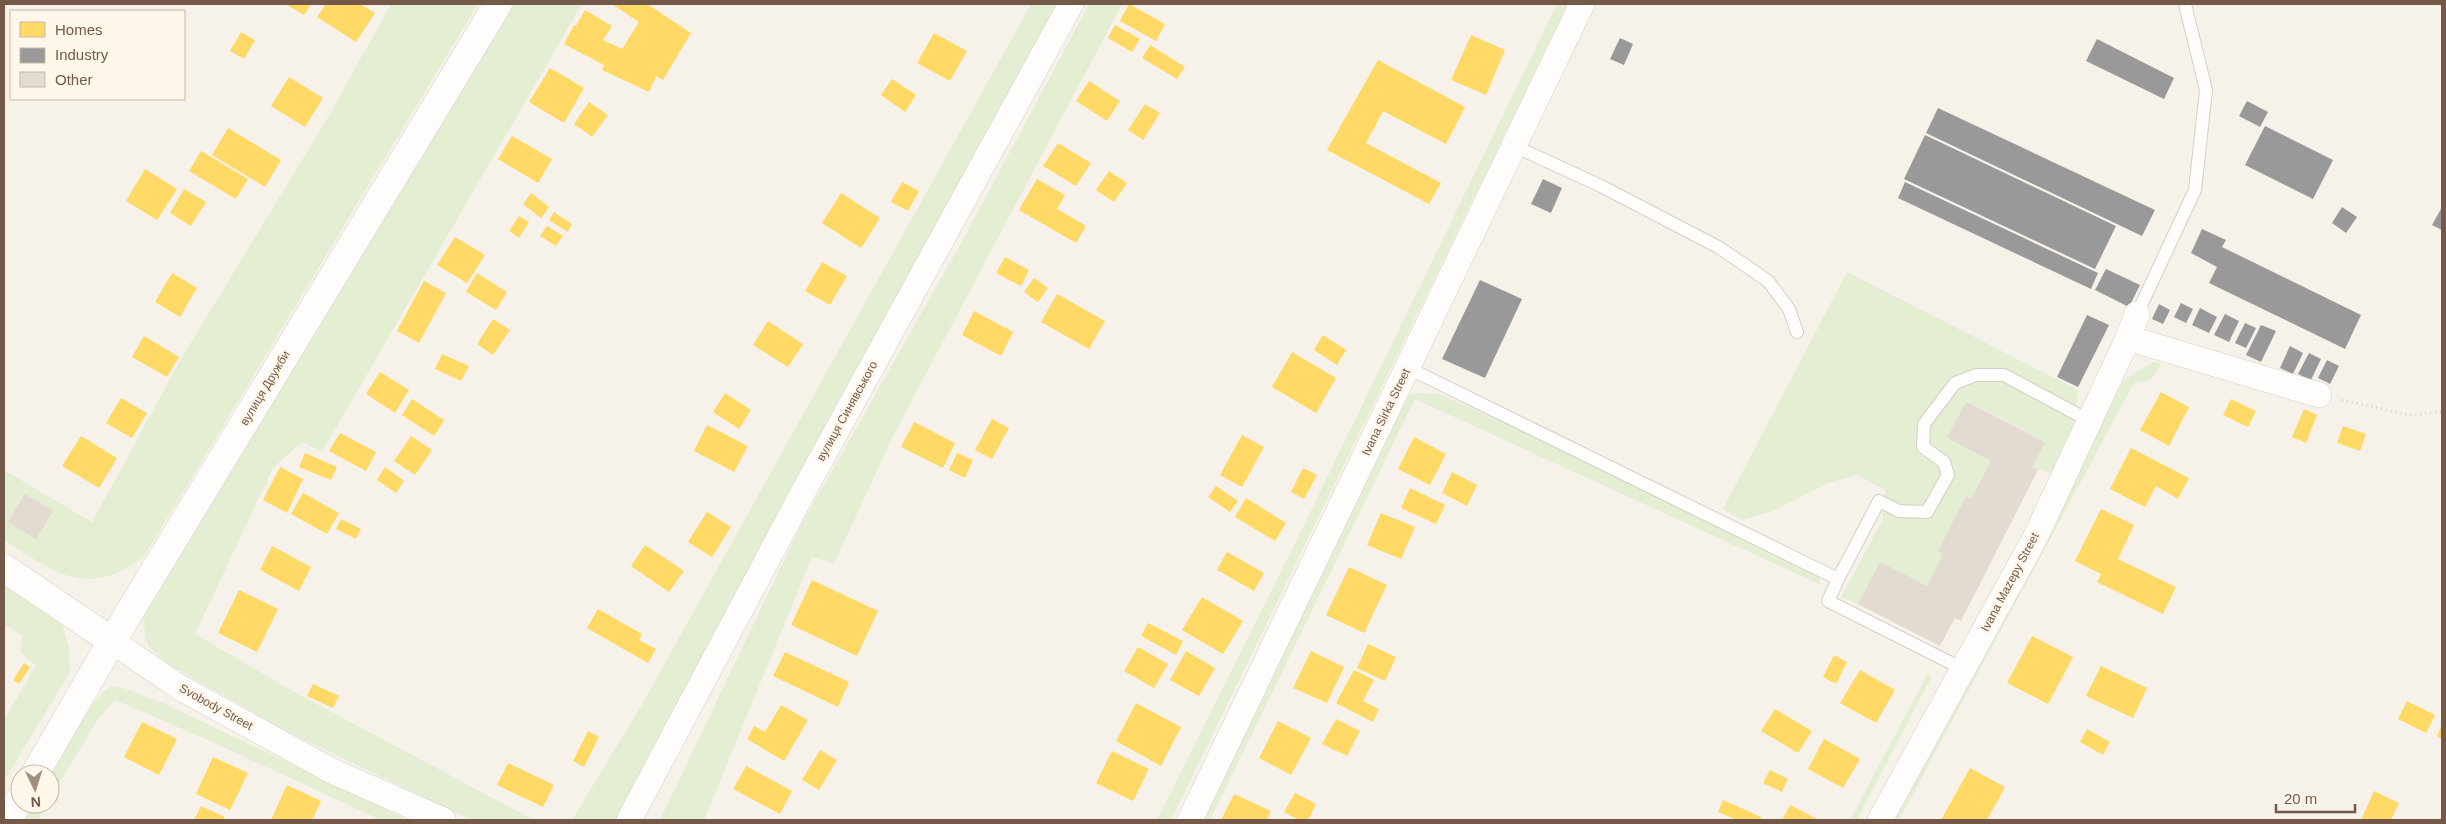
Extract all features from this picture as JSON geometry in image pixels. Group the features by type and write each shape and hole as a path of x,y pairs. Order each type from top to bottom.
{"street":[{"name":"вулиця Дружби","path":"41,764 112,641 498,4"},
{"name":"вулиця Синявського","path":"629,820 808,483 1071,4"},
{"name":"Ivana Sirka Street","path":"1190,820 1582,4"},
{"name":"Ivana Mazepy Street","path":"1880,820 2035,538 2088,420 2128,338 2137,314"},
{"path":"2128,338 2319,395"},
{"name":"Svobody Street","path":"4,568 179,687 332,771 443,820"}],"lane":[{"path":"2137,314 2195,190 2206,90 2185,4"},
{"path":"1514,146 1601,186 1720,248 1768,281 1789,309 1797,332"},
{"path":"1408,368 1838,578"},
{"path":"1963,670 1828,601 1838,578 1879,502 1899,511 1927,512 1937,498 1948,475 1944,462 1923,447 1924,424 1955,383 1976,375 2004,376 2088,420"}],"path":[{"path":"2319,395 2408,415 2442,412"}],"green space":[{"path":"391,4 478,4 145,555 125,569 107,577 89,579 73,577 57,571 40,563 4,540 4,470 92,522 181,359 324,124"},
{"path":"509,4 582,4 322,452 302,442 273,468 195,634 298,694 534,820 471,820 284,730 170,665 149,647 145,637 144,622 147,609 159,588"},
{"path":"1031,4 1062,4 624,806 615,820 572,820 640,708"},
{"path":"1089,4 1122,4 892,438 834,564 812,557 704,820 660,820 799,529 959,247"},
{"path":"1557,4 1568,4 1171,820 1157,820 1303,527"},
{"path":"1847,272 2078,390 2072,433 2052,473 1991,461 1971,499 1966,497 1938,551 1943,554 1927,586 1880,563 1858,604 1841,597 1882,521 1885,490 1857,475 1828,483 1773,511 1742,520 1723,509"},
{"path":"2153,362 2162,363 2151,380 2134,383 1899,820 1888,820 2124,380"},
{"path":"1415,393 1439,394 1543,440 1818,577 1821,585 1415,399 1210,820 1202,820 1408,396"},
{"path":"4,572 51,606 63,627 69,648 70,672 14,764 10,764 10,771 4,781 4,720 36,666 20,652 23,636 4,624"},
{"path":"1928,673 1931,678 1857,820 1850,820"},
{"path":"110,686 126,689 165,704 408,820 381,820 208,740 115,700 99,718 60,782 60,764 54,764 85,714"},
{"path":"22,814 41,814 38,820 18,820"}],"building: Homes":[{"path":"285,4 311,4 304,15"},
{"path":"326,4 360,4 375,13 356,42 317,17"},
{"path":"612,4 647,4 691,33 663,80 656,76 649,92 602,70 607,58 604,65 564,44 585,10 612,26 603,40 622,49 639,22"},
{"path":"1129,4 1165,24 1156,41 1120,21"},
{"path":"1115,25 1140,39 1132,52 1108,38"},
{"path":"241,32 255,40 244,59 230,51"},
{"path":"934,33 967,51 950,81 917,63"},
{"path":"1471,35 1505,50 1486,95 1451,80"},
{"path":"1150,45 1185,67 1177,79 1142,58"},
{"path":"1378,60 1465,107 1446,144 1383,111 1366,143 1441,183 1429,204 1327,150"},
{"path":"550,68 584,88 564,123 529,102"},
{"path":"289,77 323,98 305,127 271,106"},
{"path":"892,79 916,95 905,112 881,95"},
{"path":"1089,81 1120,101 1107,121 1076,101"},
{"path":"589,102 608,115 592,137 574,124"},
{"path":"1145,104 1160,113 1143,140 1128,130"},
{"path":"228,128 281,160 265,187 212,155"},
{"path":"512,136 552,159 538,183 498,159"},
{"path":"1058,143 1091,163 1076,186 1043,166"},
{"path":"201,151 248,179 236,199 189,171"},
{"path":"145,169 177,189 157,220 126,201"},
{"path":"1109,171 1127,183 1114,202 1096,190"},
{"path":"1037,179 1065,195 1057,209 1086,226 1076,243 1019,210"},
{"path":"902,182 919,191 908,211 891,202"},
{"path":"184,189 206,202 191,226 170,213"},
{"path":"531,193 549,207 541,218 523,204"},
{"path":"841,193 880,218 861,248 822,223"},
{"path":"554,212 572,224 568,232 549,220"},
{"path":"519,216 529,222 519,238 509,231"},
{"path":"547,226 563,236 556,246 540,236"},
{"path":"455,237 485,255 467,283 437,265"},
{"path":"1005,257 1029,270 1021,286 996,273"},
{"path":"822,262 847,276 830,305 805,291"},
{"path":"172,273 197,288 180,317 155,302"},
{"path":"477,273 507,292 496,310 466,292"},
{"path":"1034,278 1048,288 1038,302 1024,292"},
{"path":"424,281 446,293 419,343 397,331"},
{"path":"1057,294 1105,321 1089,349 1041,322"},
{"path":"974,311 1013,332 1001,356 962,335"},
{"path":"493,319 510,330 493,355 477,344"},
{"path":"768,321 803,344 788,367 753,345"},
{"path":"1323,335 1346,350 1337,365 1314,350"},
{"path":"144,336 179,357 167,377 132,357"},
{"path":"1292,352 1336,378 1316,413 1272,387"},
{"path":"442,354 469,366 461,381 435,369"},
{"path":"380,372 409,390 395,413 366,394"},
{"path":"2161,392 2189,407 2169,446 2140,430"},
{"path":"725,393 751,410 739,429 713,412"},
{"path":"121,398 147,413 132,438 106,423"},
{"path":"412,399 444,420 434,436 402,415"},
{"path":"2231,399 2256,411 2248,427 2223,415"},
{"path":"2304,409 2317,415 2306,443 2292,437"},
{"path":"992,419 1009,428 992,459 975,450"},
{"path":"914,422 955,443 943,468 901,447"},
{"path":"707,425 748,446 734,472 694,451"},
{"path":"2343,426 2366,434 2360,451 2337,443"},
{"path":"340,433 376,452 366,471 329,451"},
{"path":"1242,435 1264,447 1242,487 1220,475"},
{"path":"81,436 117,458 99,488 62,466"},
{"path":"411,436 432,450 415,475 394,461"},
{"path":"1414,437 1446,454 1430,485 1398,469"},
{"path":"2131,448 2189,478 2178,499 2156,486 2145,507 2110,489"},
{"path":"305,453 337,467 331,480 299,467"},
{"path":"957,453 973,460 965,478 949,470"},
{"path":"280,467 303,479 287,513 263,500"},
{"path":"385,467 404,481 396,493 377,480"},
{"path":"1303,468 1317,475 1304,499 1291,492"},
{"path":"1452,472 1477,485 1467,506 1442,493"},
{"path":"1216,486 1238,501 1230,512 1208,497"},
{"path":"1410,488 1445,505 1436,524 1401,508"},
{"path":"303,493 339,513 327,534 291,514"},
{"path":"1246,498 1286,523 1275,541 1235,517"},
{"path":"2101,509 2134,525 2118,559 2176,587 2163,614 2097,582 2101,574 2075,561"},
{"path":"707,512 731,527 712,557 688,542"},
{"path":"1381,513 1415,527 1401,559 1367,545"},
{"path":"341,519 361,529 356,539 336,529"},
{"path":"645,545 684,571 669,592 631,566"},
{"path":"272,546 311,567 299,591 260,570"},
{"path":"1227,552 1264,573 1254,591 1217,570"},
{"path":"1349,567 1387,585 1364,633 1326,615"},
{"path":"812,580 878,611 857,656 791,625"},
{"path":"239,590 278,609 257,652 218,633"},
{"path":"1202,597 1243,621 1223,654 1182,630"},
{"path":"598,609 642,634 639,640 656,649 648,663 587,628"},
{"path":"1148,623 1183,641 1176,655 1141,636"},
{"path":"2032,636 2073,657 2048,704 2007,683"},
{"path":"1368,644 1396,657 1385,681 1357,668"},
{"path":"1138,647 1168,664 1154,688 1124,671"},
{"path":"1186,651 1215,668 1199,696 1170,680"},
{"path":"1311,651 1344,667 1327,703 1293,688"},
{"path":"785,652 849,682 838,707 773,676"},
{"path":"1834,655 1847,662 1836,684 1823,677"},
{"path":"24,663 30,667 19,684 13,680"},
{"path":"2101,666 2147,688 2133,718 2086,696"},
{"path":"1354,670 1374,680 1363,701 1379,709 1373,722 1336,703"},
{"path":"1860,670 1895,690 1876,723 1840,703"},
{"path":"313,684 339,696 333,708 307,696"},
{"path":"2407,701 2435,715 2426,733 2398,719"},
{"path":"1136,703 1181,727 1161,766 1116,741"},
{"path":"781,705 808,720 784,761 747,739 754,726 765,732"},
{"path":"1775,709 1812,731 1798,753 1761,731"},
{"path":"1336,719 1360,731 1347,756 1322,744"},
{"path":"1278,721 1311,738 1291,775 1259,758"},
{"path":"142,722 177,739 159,775 124,757"},
{"path":"2442,725 2442,739 2437,736"},
{"path":"2087,729 2110,742 2103,755 2080,742"},
{"path":"588,731 599,737 584,767 573,761"},
{"path":"1824,739 1860,759 1843,788 1808,769"},
{"path":"820,750 837,760 819,790 802,780"},
{"path":"1112,751 1149,769 1133,801 1096,783"},
{"path":"213,757 248,773 230,810 196,794"},
{"path":"508,763 554,785 543,807 497,785"},
{"path":"746,766 792,791 780,814 733,789"},
{"path":"1970,768 2005,787 1987,820 1941,820"},
{"path":"1770,770 1788,779 1782,792 1763,783"},
{"path":"287,785 321,801 312,820 271,820"},
{"path":"2374,791 2399,803 2391,820 2361,820"},
{"path":"1295,793 1316,804 1308,820 1299,820 1284,812"},
{"path":"1234,794 1271,811 1267,820 1221,820"},
{"path":"1723,800 1761,817 1760,820 1737,820 1718,812"},
{"path":"1790,805 1819,820 1782,820"},
{"path":"201,806 225,817 223,820 194,820"}],"building: Industry":[{"path":"1620,38 1633,44 1624,65 1610,59"},
{"path":"2097,39 2174,78 2164,99 2086,61"},
{"path":"2247,101 2268,112 2260,127 2239,116"},
{"path":"1938,108 2155,210 2142,236 1926,133"},
{"path":"2265,126 2333,160 2313,199 2245,165"},
{"path":"1925,135 2116,226 2095,269 1904,179"},
{"path":"1543,179 1562,188 1551,213 1531,204"},
{"path":"1905,182 2098,273 2091,289 1898,198"},
{"path":"2342,207 2357,217 2346,233 2332,223"},
{"path":"2442,207 2442,230 2432,225"},
{"path":"2202,229 2226,240 2222,247 2361,315 2345,349 2209,283 2217,267 2191,253"},
{"path":"2106,269 2140,285 2129,307 2095,290"},
{"path":"1480,280 1522,299 1485,378 1442,359"},
{"path":"2181,303 2193,309 2186,323 2174,317"},
{"path":"2159,304 2170,310 2163,324 2152,319"},
{"path":"2200,308 2217,317 2209,333 2192,325"},
{"path":"2225,314 2239,321 2229,342 2214,335"},
{"path":"2087,315 2109,325 2078,387 2057,377"},
{"path":"2245,323 2256,328 2246,348 2235,343"},
{"path":"2261,325 2276,331 2261,362 2246,355"},
{"path":"2290,346 2303,353 2293,374 2280,368"},
{"path":"2309,353 2321,359 2311,380 2298,374"},
{"path":"2327,360 2339,366 2330,384 2318,378"}],"building: Other":[{"path":"1966,402 2045,442 2032,467 2038,470 1961,621 1955,618 1940,646 1858,604 1880,562 1927,586 1943,554 1938,551 1966,496 1971,499 1991,461 1947,438"},
{"path":"25,494 53,511 36,539 8,522"}]}
